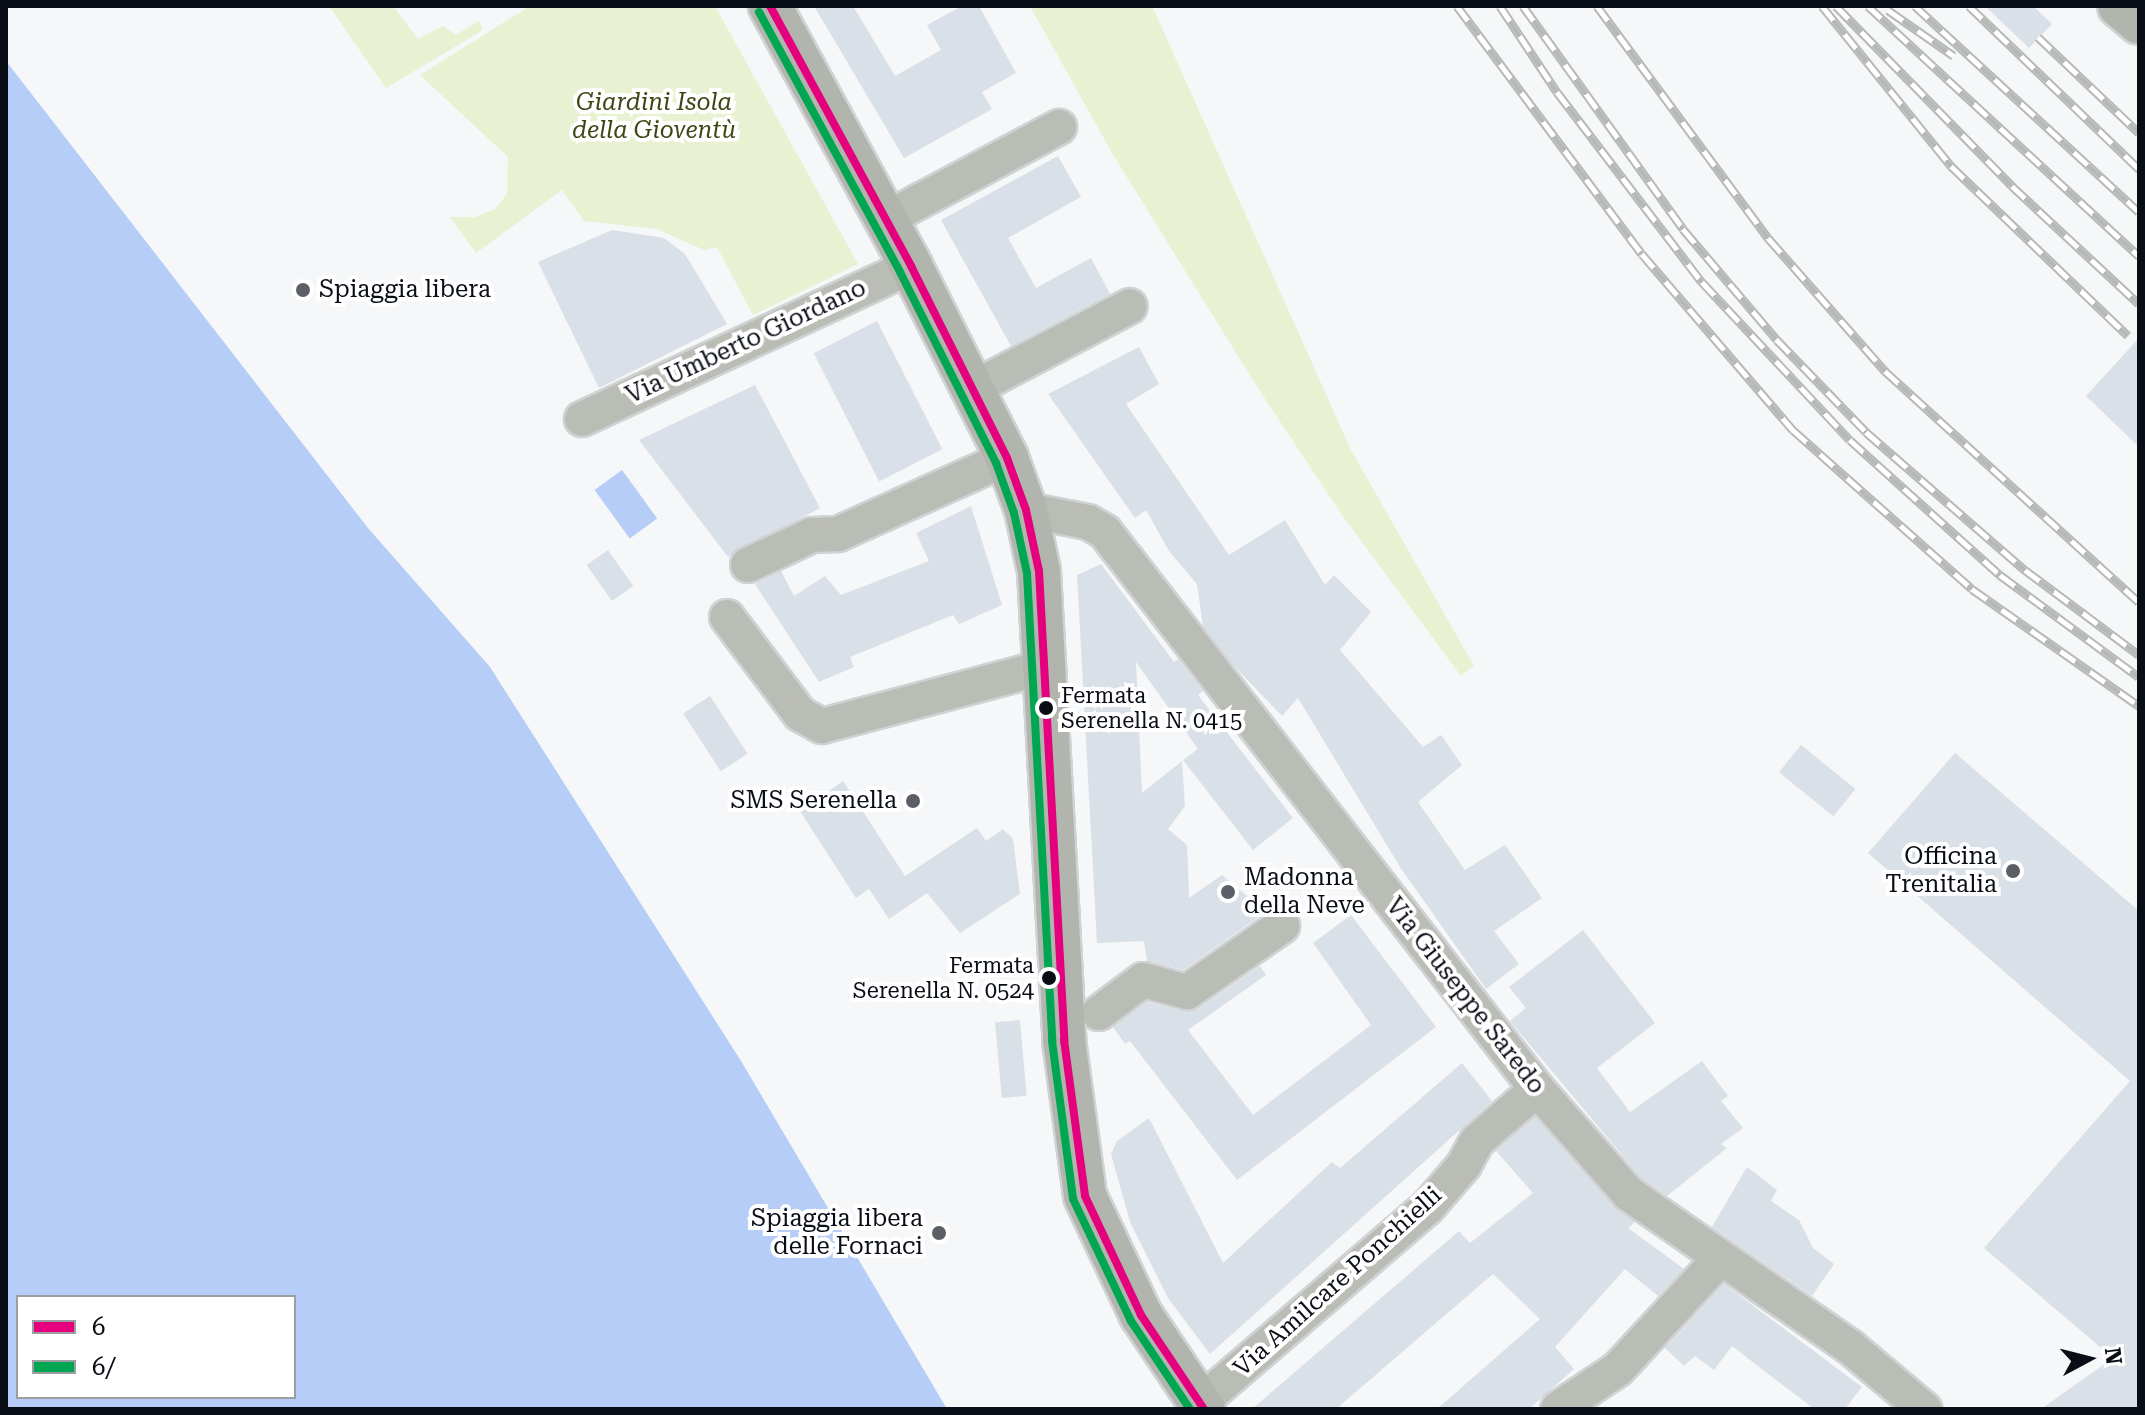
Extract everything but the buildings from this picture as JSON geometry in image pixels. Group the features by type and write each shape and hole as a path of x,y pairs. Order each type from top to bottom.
{"main road":[{"path":"770,6 911,266 1007,458 1026,510 1039,571 1064,1040 1085,1196 1141,1315 1202,1406"},
{"path":"2119,6 2139,23"}],"street":[{"path":"886,219 1059,127"},
{"name":"Via Umberto Giordano","path":"582,419 911,266"},
{"path":"972,389 1130,306"},
{"path":"748,565 812,535 838,534 1007,458"},
{"name":"Via Giuseppe Saredo","path":"1026,510 1088,522 1105,532 1537,1089 1629,1194 1719,1260 1850,1347 1924,1409"},
{"path":"727,617 800,714 822,726 1045,667"},
{"path":"1099,1013 1143,980 1187,992 1282,926"},
{"name":"Via Amilcare Ponchielli","path":"1202,1406 1427,1208 1477,1141 1537,1089"},
{"path":"1558,1409 1618,1369 1670,1319 1719,1260"}],"green space":[{"path":"329,6 393,6 418,39 443,26 456,35 479,21 483,30 386,88"},
{"name":"Giardini Isola della Gioventù","path":"530,6 715,6 858,264 753,315 717,247 704,250 657,229 584,221 562,190 476,253 450,217 475,217 495,209 507,194 508,157 420,75"},
{"path":"1030,6 1152,6 1351,450 1474,666 1461,676 1342,515 1256,385 1112,153"}],"water":[{"path":"6,61 368,528 490,667 741,1061 947,1409 6,1409"},
{"path":"622,470 657,519 630,539 594,490"}],"railway":[{"path":"1457,6 1642,254 1793,430 1972,589 2139,706"},
{"path":"1500,6 1557,92 1702,282 1850,440 2000,575 2139,677"},
{"path":"1523,6 1683,229 1777,340 1866,432 2025,570 2139,655"},
{"path":"1597,6 1769,239 1885,371 2139,602"},
{"path":"1822,6 1951,166 2128,336"},
{"path":"1836,6 2012,186 2139,304"},
{"path":"1868,6 2139,256"},
{"path":"1915,6 2139,212"},
{"path":"1969,6 2139,169"},
{"path":"1888,10 1954,56"},
{"path":"2038,37 2139,133"}],"transit line":[{"name":"6","path":"770,6 911,266 1007,458 1026,510 1039,571 1064,1040 1085,1196 1141,1315 1204,1409"},
{"name":"6/","path":"759,12 900,272 996,463 1014,513 1027,573 1052,1041 1073,1199 1131,1321 1190,1409"}],"place":[{"name":"Spiaggia libera","path":"303,290"},
{"name":"Fermata Serenella N. 0415","path":"1046,708"},
{"name":"SMS Serenella","path":"913,801"},
{"name":"Officina Trenitalia","path":"2013,871"},
{"name":"Madonna della Neve","path":"1228,892"},
{"name":"Fermata Serenella N. 0524","path":"1049,978"},
{"name":"Spiaggia libera delle Fornaci","path":"939,1233"}]}
